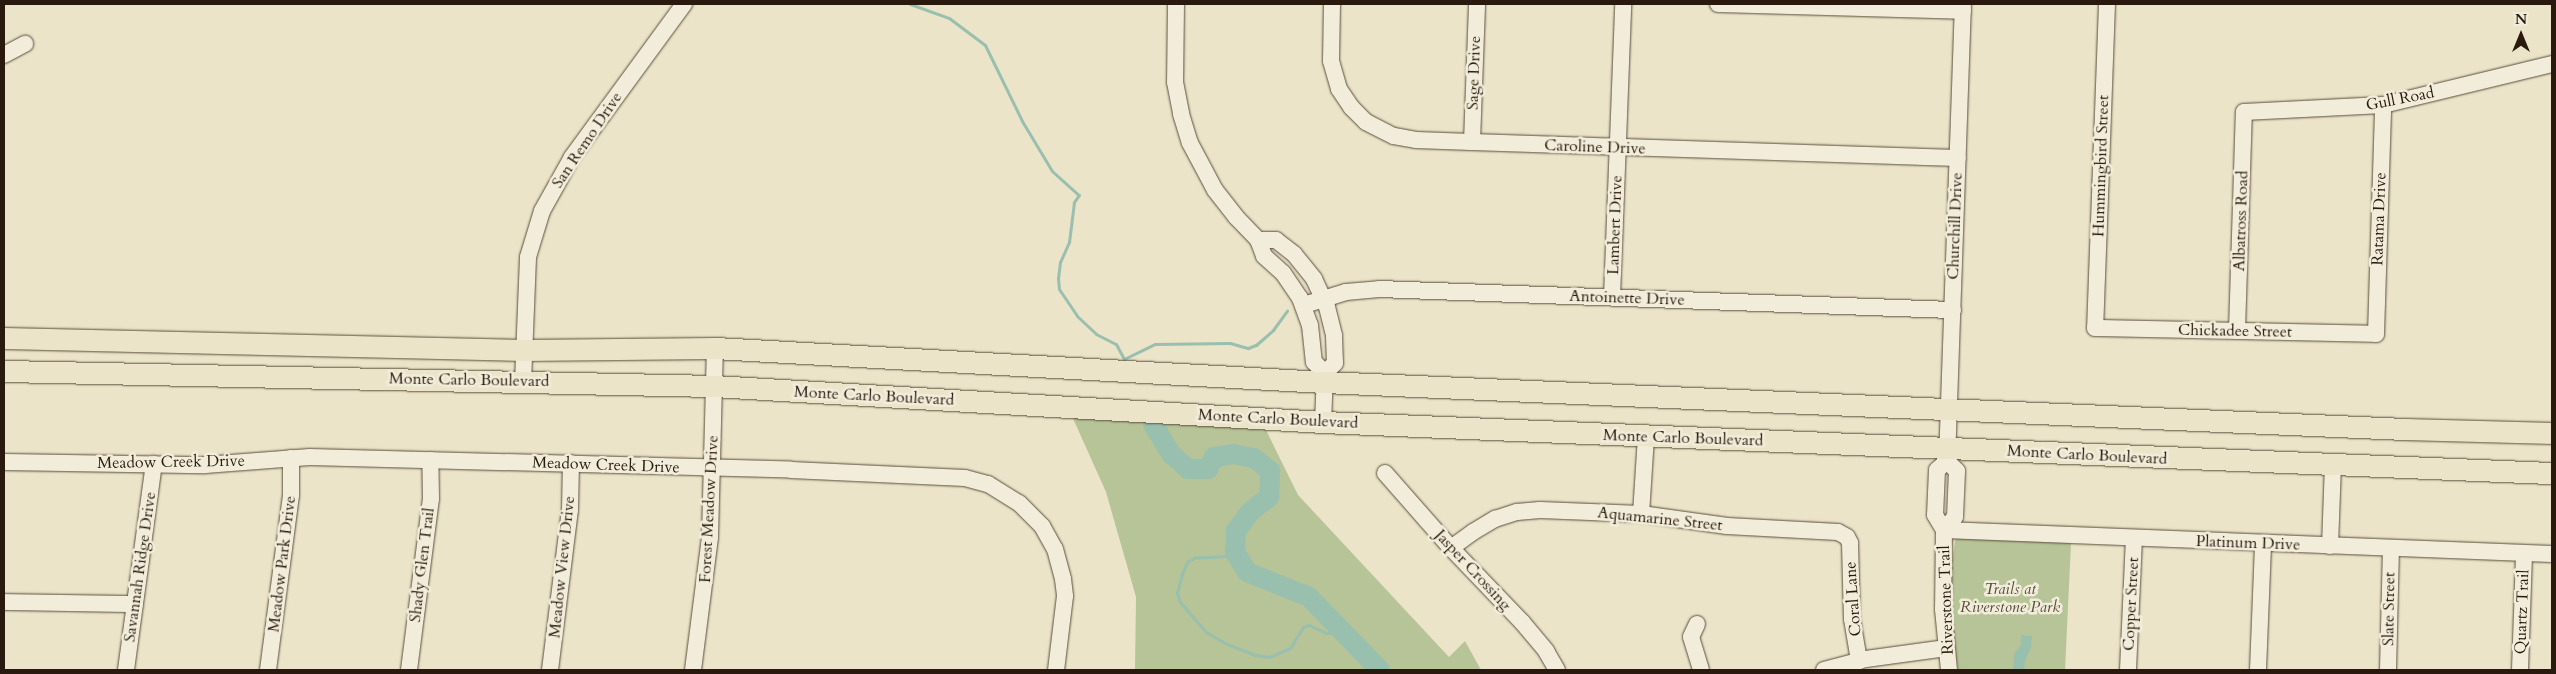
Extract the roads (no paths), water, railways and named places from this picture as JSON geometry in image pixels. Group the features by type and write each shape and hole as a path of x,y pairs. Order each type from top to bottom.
{"main road":[{"name":"Monte Carlo Boulevard","path":"4,338 523,350 715,348 1325,377 1949,410 2552,433"},
{"name":"Monte Carlo Boulevard","path":"4,371 714,386 1322,422 1646,436 1947,455 2552,473"}],"street":[{"name":"San Remo Drive","path":"523,382 528,257 542,211 572,157 684,4"},
{"path":"1176,4 1175,82 1181,114 1190,144 1215,190 1236,217 1258,240 1264,256 1283,273 1304,305 1312,334 1314,362 1325,377"},
{"name":"Caroline Drive","path":"1332,4 1330,50 1333,71 1345,99 1374,128 1394,136 1416,140 1618,148 1958,158"},
{"name":"Sage Drive","path":"1472,142 1477,4"},
{"name":"Lambert Drive","path":"1612,297 1623,4"},
{"path":"1718,4 1963,7"},
{"name":"Hummingbird Street","path":"2095,328 2108,4"},
{"name":"Churchill Drive","path":"1947,455 1963,7"},
{"path":"4,55 24,44"},
{"name":"Gull Road","path":"2244,112 2382,105 2552,64"},
{"name":"Ratama Drive","path":"2376,334 2382,105"},
{"name":"Albatross Road","path":"2237,331 2244,112"},
{"path":"1258,240 1276,240 1294,254 1307,268 1324,298 1333,326 1335,363 1325,377 1322,422"},
{"name":"Antoinette Drive","path":"1304,305 1346,292 1367,289 1953,310"},
{"name":"Chickadee Street","path":"2095,328 2376,334"},
{"name":"Forest Meadow Drive","path":"693,670 709,553 713,468 715,348"},
{"path":"1641,514 1646,436"},
{"name":"Riverstone Trail","path":"1947,455 1957,471 1955,517 1944,530 1942,586 1949,670"},
{"name":"Meadow Creek Drive","path":"4,462 205,465 291,458 430,460 952,476 976,480 1004,493 1028,510 1042,526 1058,558 1064,588 1064,604 1056,670"},
{"name":"Meadow Park Drive","path":"268,670 291,495 291,458"},
{"name":"Shady Glen Trail","path":"409,670 431,499 430,460"},
{"name":"Meadow View Drive","path":"550,670 570,510 571,463"},
{"name":"Savannah Ridge Drive","path":"126,670 154,464"},
{"path":"2330,546 2333,466"},
{"name":"Jasper Crossing","path":"1385,472 1451,548 1522,622 1546,651 1557,670"},
{"name":"Aquamarine Street","path":"1451,548 1480,528 1517,512 1540,510 1641,514 1727,526 1824,530 1838,532 1847,537"},
{"name":"Platinum Drive","path":"1944,530 2552,554"},
{"name":"Coral Lane","path":"1847,537 1850,543 1852,619 1859,661"},
{"name":"Copper Street","path":"2128,670 2134,538"},
{"path":"2258,670 2263,543"},
{"name":"Slate Street","path":"2388,670 2391,548"},
{"name":"Quartz Trail","path":"2520,670 2524,554"},
{"path":"4,602 135,604"},
{"path":"1697,624 1691,637 1701,670"},
{"path":"1824,670 1859,661 1946,648"}],"waterway":[{"path":"910,4 949,18 985,45 1022,121 1052,171 1079,195 1074,202 1069,242 1060,262 1059,289 1077,316 1096,334 1116,344 1124,359 1155,344 1230,343 1248,348 1256,345 1273,330 1287,311"},
{"path":"1153,424 1171,454 1188,469 1208,469 1214,457 1233,454 1254,458 1270,471 1269,497 1250,512 1236,531 1235,552 1247,572 1309,597 1380,670"},
{"path":"1235,552 1227,556 1194,558 1187,562 1182,574 1177,593 1180,602 1206,632 1227,644 1255,655 1269,657 1290,648 1303,627 1309,625 1326,633 1346,633"}],"park label":[{"name":"Trails at Riverstone Park","path":"2010,598"}]}
